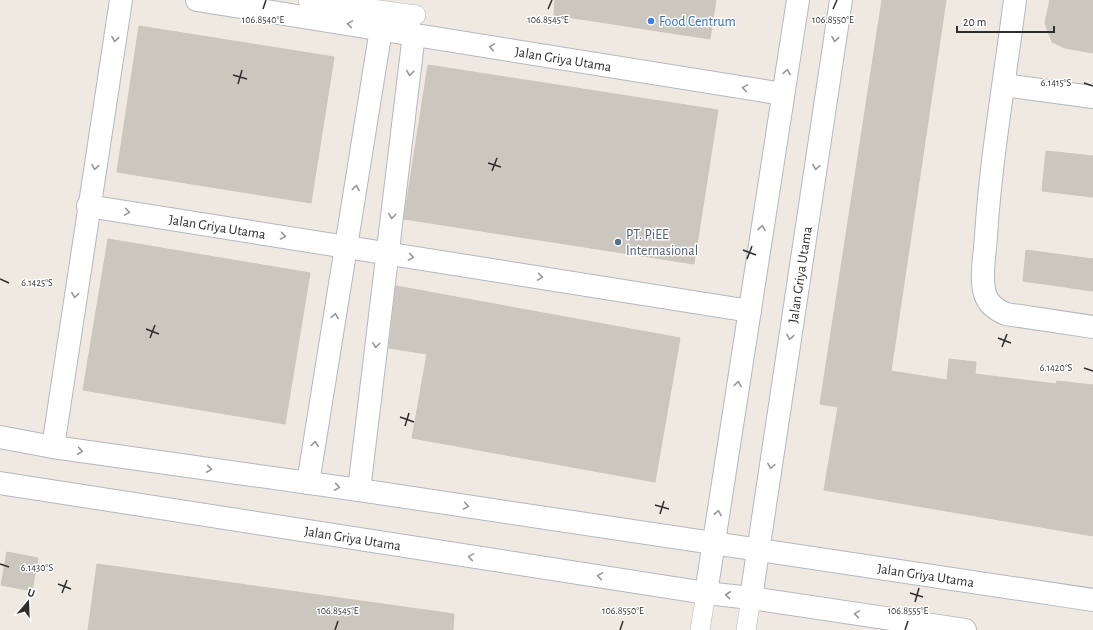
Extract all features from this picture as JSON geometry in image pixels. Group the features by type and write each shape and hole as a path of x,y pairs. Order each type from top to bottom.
{"street":[{"path":"53,447 88,206 121,0"},
{"name":"Jalan Griya Utama","path":"198,0 381,29 416,16 783,94"},
{"path":"706,593 798,0"},
{"name":"Jalan Griya Utama","path":"751,598 841,0"},
{"path":"1015,0 988,195 984,292 988,302 994,308 1006,314 1093,327"},
{"path":"359,490 416,16"},
{"path":"308,483 381,29"},
{"path":"1004,85 1093,97"},
{"name":"Jalan Griya Utama","path":"88,206 750,311"},
{"name":"Jalan Griya Utama","path":"0,437 53,447 359,490 1093,600"},
{"name":"Jalan Griya Utama","path":"0,483 706,593 751,598 965,630"}],"lane":[{"path":"308,0 416,16"},
{"path":"700,630 706,593"},
{"path":"746,630 751,598"}],"building":[{"name":"Food Centrum","path":"555,0 716,0 710,39 554,15"},
{"path":"882,0 946,0 891,371 947,380 949,359 976,362 975,374 1056,384 1057,381 1093,385 1093,536 824,490 838,407 820,404"},
{"path":"1050,0 1093,0 1093,53 1065,48 1052,42 1045,23"},
{"path":"139,26 334,57 311,203 117,172"},
{"path":"428,65 718,110 694,264 404,219"},
{"path":"1046,151 1093,156 1093,197 1042,191"},
{"path":"108,239 310,273 285,424 83,390"},
{"path":"1026,250 1093,259 1093,291 1023,281"},
{"path":"396,286 680,338 655,482 412,438 427,354 389,348"},
{"path":"7,552 38,558 32,591 1,585"},
{"path":"97,564 454,614 453,630 88,630"}],"place":[{"name":"Food Centrum","path":"651,21"},
{"name":"PT. PiEE Internasional","path":"618,242"}]}
